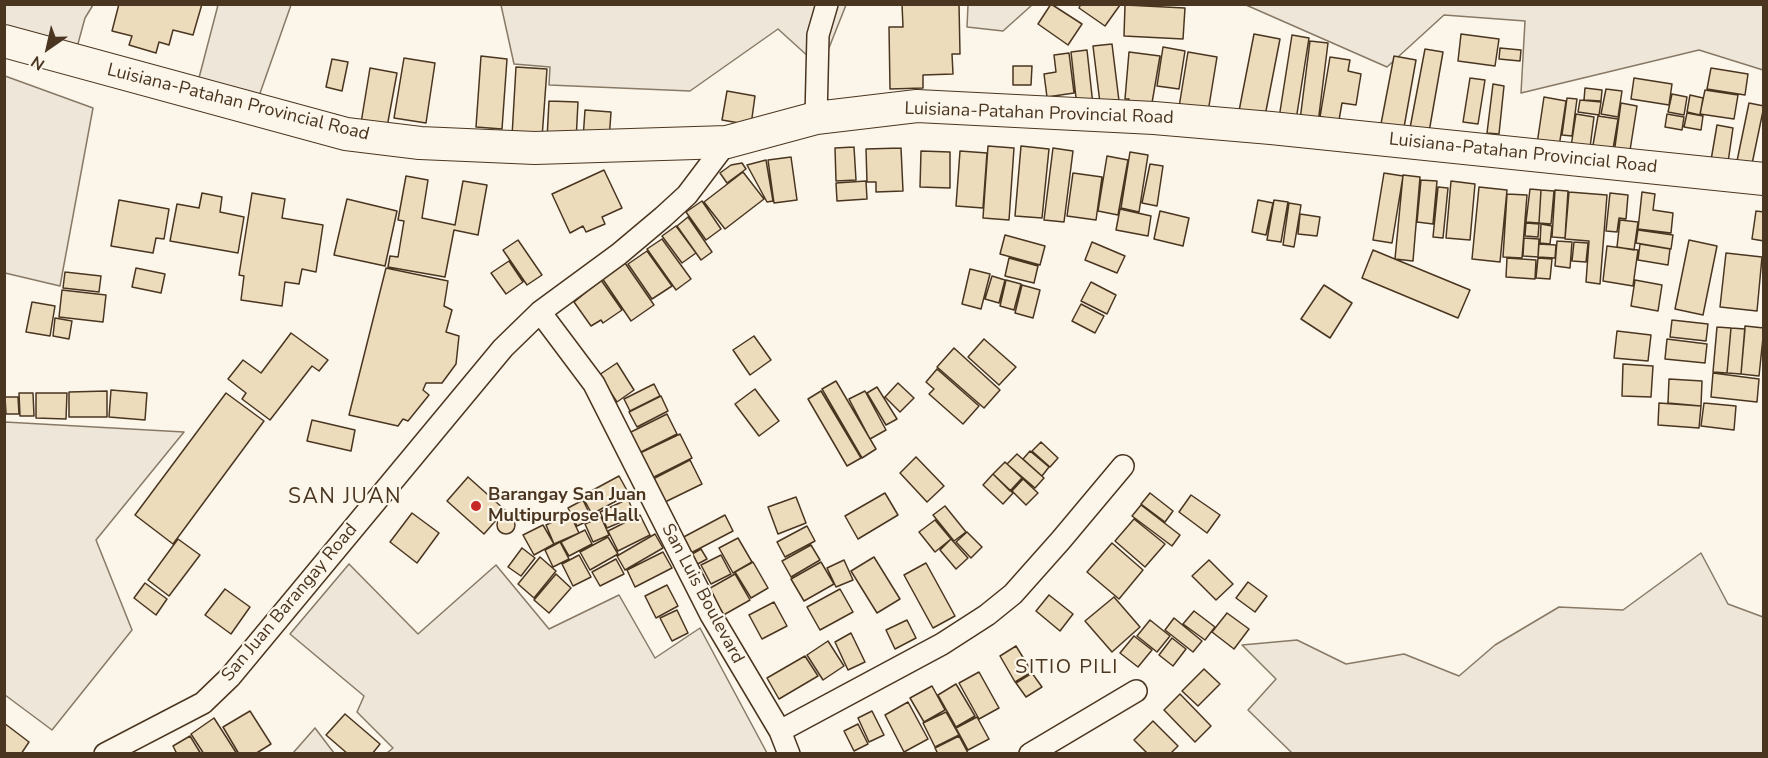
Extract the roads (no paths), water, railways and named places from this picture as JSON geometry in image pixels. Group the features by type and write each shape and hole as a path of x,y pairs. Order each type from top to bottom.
{"street":[{"path":"816,118 818,35 821,17 827,4"},
{"name":"Luisiana-Patahan Provincial Road","path":"4,41 346,134 420,143 535,148 727,142 816,118 917,106 1154,118 1401,140 1574,161 1764,179"},
{"name":"San Juan Barangay Road","path":"105,753 203,703 230,677 503,348 540,312 619,254 687,195 727,142"},
{"name":"San Luis Boulevard","path":"540,312 594,384 711,615 780,731 789,753"},
{"path":"780,731 942,644 987,615 1013,594 1062,540 1123,466"},
{"path":"1030,753 1136,691"}],"place":[{"name":"Barangay San Juan Multipurpose Hall","path":"476,506"}],"district":[{"name":"SAN JUAN","path":"345,498"},
{"name":"SITIO PILI","path":"1067,668"}]}
